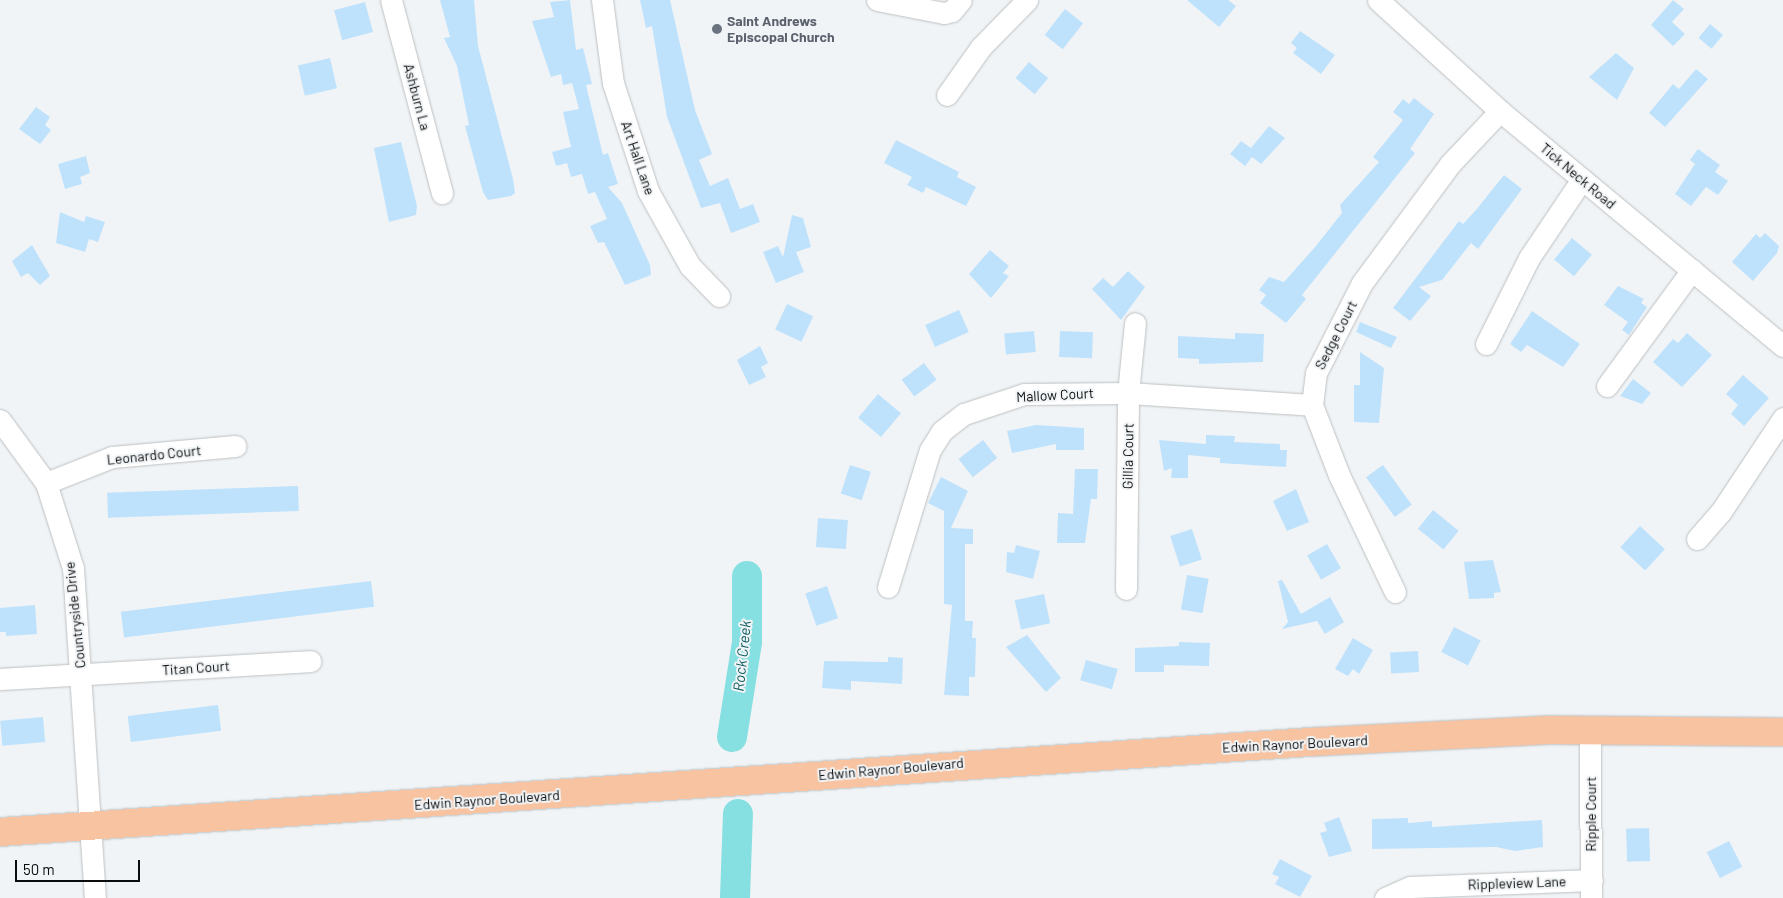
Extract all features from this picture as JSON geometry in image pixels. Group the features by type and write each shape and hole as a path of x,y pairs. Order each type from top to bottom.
{"main road":[{"name":"Edwin Raynor Boulevard","path":"0,832 750,782 970,762 1590,730 1783,732"}],"street":[{"name":"Ashburn La","path":"391,0 442,194"},
{"name":"Art Hall Lane","path":"602,0 613,83 648,191 690,266 719,296"},
{"path":"877,0 944,13 952,11 961,0"},
{"path":"948,94 981,48 1027,0"},
{"name":"Tick Neck Road","path":"1378,0 1500,111 1783,346"},
{"name":"Sedge Court","path":"1395,592 1338,475 1312,405 1316,373 1362,283 1450,164 1500,111"},
{"path":"1486,344 1529,258 1582,179"},
{"path":"1607,386 1692,270"},
{"name":"Gillia Court","path":"1126,589 1128,393 1135,323"},
{"name":"Mallow Court","path":"888,587 930,450 942,431 964,414 1015,396 1128,393 1312,405"},
{"path":"1697,539 1720,514 1783,418"},
{"name":"Countryside Drive","path":"0,420 46,483 73,568 92,827 95,898"},
{"name":"Leonardo Court","path":"46,483 112,457 236,446"},
{"name":"Titan Court","path":"0,679 310,660"},
{"name":"Ripple Court","path":"1590,730 1591,889"},
{"name":"Rippleview Lane","path":"1385,898 1410,887 1591,889"}],"building":[{"path":"440,0 474,0 478,46 513,179 515,193 511,196 488,200 483,192 465,126 469,125 457,66 444,38 450,37"},
{"path":"570,0 576,50 583,48 592,84 586,85 603,155 608,153 618,184 608,187 622,203 650,265 651,275 625,285 604,242 598,243 590,226 607,219 595,192 588,194 582,174 571,177 567,163 556,166 552,152 571,147 563,112 579,109 572,83 563,85 561,74 551,77 532,21 554,17 550,2"},
{"path":"640,0 670,0 695,110 712,154 699,160 710,186 728,178 740,209 753,204 760,222 731,233 720,203 701,208 667,117 652,26 646,28"},
{"path":"1187,0 1228,0 1236,6 1219,27"},
{"path":"1673,0 1684,9 1672,22 1685,34 1673,46 1651,25"},
{"path":"365,2 373,32 342,40 334,10"},
{"path":"1065,9 1083,23 1063,49 1045,35"},
{"path":"1710,24 1723,35 1711,49 1698,38"},
{"path":"1300,31 1335,55 1321,74 1293,53 1297,48 1291,43"},
{"path":"1616,53 1634,68 1617,100 1589,77"},
{"path":"330,58 337,88 305,96 298,65"},
{"path":"1029,62 1048,78 1035,94 1016,78"},
{"path":"1696,69 1708,79 1665,127 1649,113 1673,84 1679,89"},
{"path":"1414,98 1434,114 1410,149 1415,153 1302,295 1306,299 1286,323 1260,303 1266,295 1259,290 1269,277 1284,282 1315,247 1342,213 1340,205 1379,162 1373,157 1403,120 1393,112 1403,99 1409,104"},
{"path":"36,107 50,117 45,125 51,130 40,144 19,129"},
{"path":"1269,126 1285,138 1261,164 1252,157 1245,166 1230,154 1241,141 1251,148"},
{"path":"896,140 959,172 957,177 976,187 966,206 926,187 923,193 907,185 912,177 884,163"},
{"path":"401,142 417,206 416,215 389,222 374,148"},
{"path":"1698,149 1720,165 1715,172 1728,181 1718,195 1706,187 1691,206 1675,194 1695,164 1690,160"},
{"path":"86,156 90,173 80,177 82,184 65,189 58,164"},
{"path":"1504,175 1522,189 1478,249 1471,243 1442,280 1419,287 1431,296 1410,321 1393,308 1459,221 1463,224"},
{"path":"60,212 84,222 86,216 105,222 98,242 89,239 85,252 56,243"},
{"path":"792,215 803,218 811,247 796,252 804,272 776,283 763,252 778,246 783,257"},
{"path":"1765,233 1779,246 1777,253 1753,281 1732,262 1756,234 1760,238"},
{"path":"1572,238 1592,255 1574,276 1554,259"},
{"path":"32,245 50,276 40,285 28,273 21,277 12,261"},
{"path":"990,250 1009,266 1003,273 1009,276 991,298 969,274"},
{"path":"1128,271 1145,287 1121,320 1092,289 1103,278 1113,287"},
{"path":"1618,286 1644,299 1641,303 1647,307 1629,335 1622,330 1628,322 1604,305"},
{"path":"787,304 813,316 801,342 775,329"},
{"path":"959,310 969,332 935,347 925,325"},
{"path":"1532,311 1580,344 1563,367 1527,345 1521,352 1510,344"},
{"path":"1360,322 1397,337 1391,348 1356,332"},
{"path":"1034,331 1036,352 1006,355 1004,334"},
{"path":"1060,331 1093,332 1092,358 1059,357"},
{"path":"1235,333 1264,334 1263,362 1199,364 1199,359 1178,358 1178,336 1235,339"},
{"path":"1687,333 1712,355 1682,387 1653,362 1673,339 1678,343"},
{"path":"760,346 768,363 761,367 766,377 749,385 737,360"},
{"path":"1360,352 1384,368 1379,423 1354,422 1354,385 1360,385"},
{"path":"924,363 937,380 914,397 902,380"},
{"path":"1743,375 1769,398 1744,426 1731,414 1738,405 1726,394"},
{"path":"1633,379 1651,393 1642,404 1620,396"},
{"path":"878,394 901,413 881,437 858,418"},
{"path":"1036,425 1084,428 1084,450 1056,450 1056,444 1012,453 1007,431"},
{"path":"1206,435 1235,436 1234,442 1280,444 1280,450 1287,450 1286,467 1220,463 1220,458 1188,455 1188,478 1171,478 1172,468 1164,471 1159,440 1206,444"},
{"path":"983,440 997,458 973,477 959,459"},
{"path":"850,465 871,472 862,500 841,494"},
{"path":"1383,465 1412,505 1395,517 1366,477"},
{"path":"1075,469 1098,469 1097,499 1091,499 1085,543 1057,543 1058,513 1073,514"},
{"path":"941,477 968,491 951,528 973,529 973,544 965,544 965,621 973,621 972,638 976,638 975,677 969,677 969,696 944,695 952,605 944,604 944,511 928,503"},
{"path":"298,486 299,511 108,518 107,493"},
{"path":"1296,489 1309,522 1287,531 1273,501"},
{"path":"1433,510 1459,531 1444,549 1418,529"},
{"path":"818,518 848,520 846,549 816,547"},
{"path":"1640,526 1665,549 1645,570 1620,547"},
{"path":"1192,529 1202,559 1180,567 1170,536"},
{"path":"1327,544 1341,568 1321,580 1307,556"},
{"path":"1016,545 1040,551 1033,579 1006,572 1007,552 1014,553"},
{"path":"1493,560 1501,592 1494,593 1494,598 1469,599 1464,562"},
{"path":"1187,575 1209,579 1203,613 1181,609"},
{"path":"1282,580 1301,614 1330,597 1344,622 1325,634 1317,621 1282,629 1288,622 1278,581"},
{"path":"371,581 374,607 124,638 121,612"},
{"path":"827,586 838,618 816,626 805,593"},
{"path":"1044,594 1050,623 1021,630 1015,600"},
{"path":"35,605 37,634 6,636 6,632 0,632 0,608"},
{"path":"1454,627 1481,641 1468,666 1441,652"},
{"path":"1027,635 1061,678 1046,692 1006,647"},
{"path":"1353,638 1373,650 1359,674 1353,669 1348,676 1335,669"},
{"path":"1179,642 1210,643 1209,666 1164,665 1164,672 1135,672 1135,648 1179,646"},
{"path":"1418,651 1419,672 1391,673 1390,652"},
{"path":"888,657 903,658 902,684 851,681 851,690 822,688 824,661 888,662"},
{"path":"1086,660 1118,669 1112,689 1080,680"},
{"path":"218,705 221,731 131,742 128,716"},
{"path":"43,717 45,742 2,746 0,721"},
{"path":"1339,817 1352,851 1329,857 1320,833 1327,831 1324,823"},
{"path":"1408,818 1408,823 1432,821 1432,827 1542,820 1543,847 1515,851 1496,847 1372,849 1372,819"},
{"path":"1649,828 1650,861 1627,862 1626,829"},
{"path":"1729,841 1742,867 1720,878 1707,852"},
{"path":"1280,859 1312,876 1300,897 1275,884 1279,877 1272,874"}],"waterway":[{"name":"Rock Creek","path":"732,737 747,642 747,576"},
{"name":"Rock Creek","path":"735,898 738,814"}],"place":[{"name":"Saint Andrews Episcopal Church","path":"717,29"}]}
